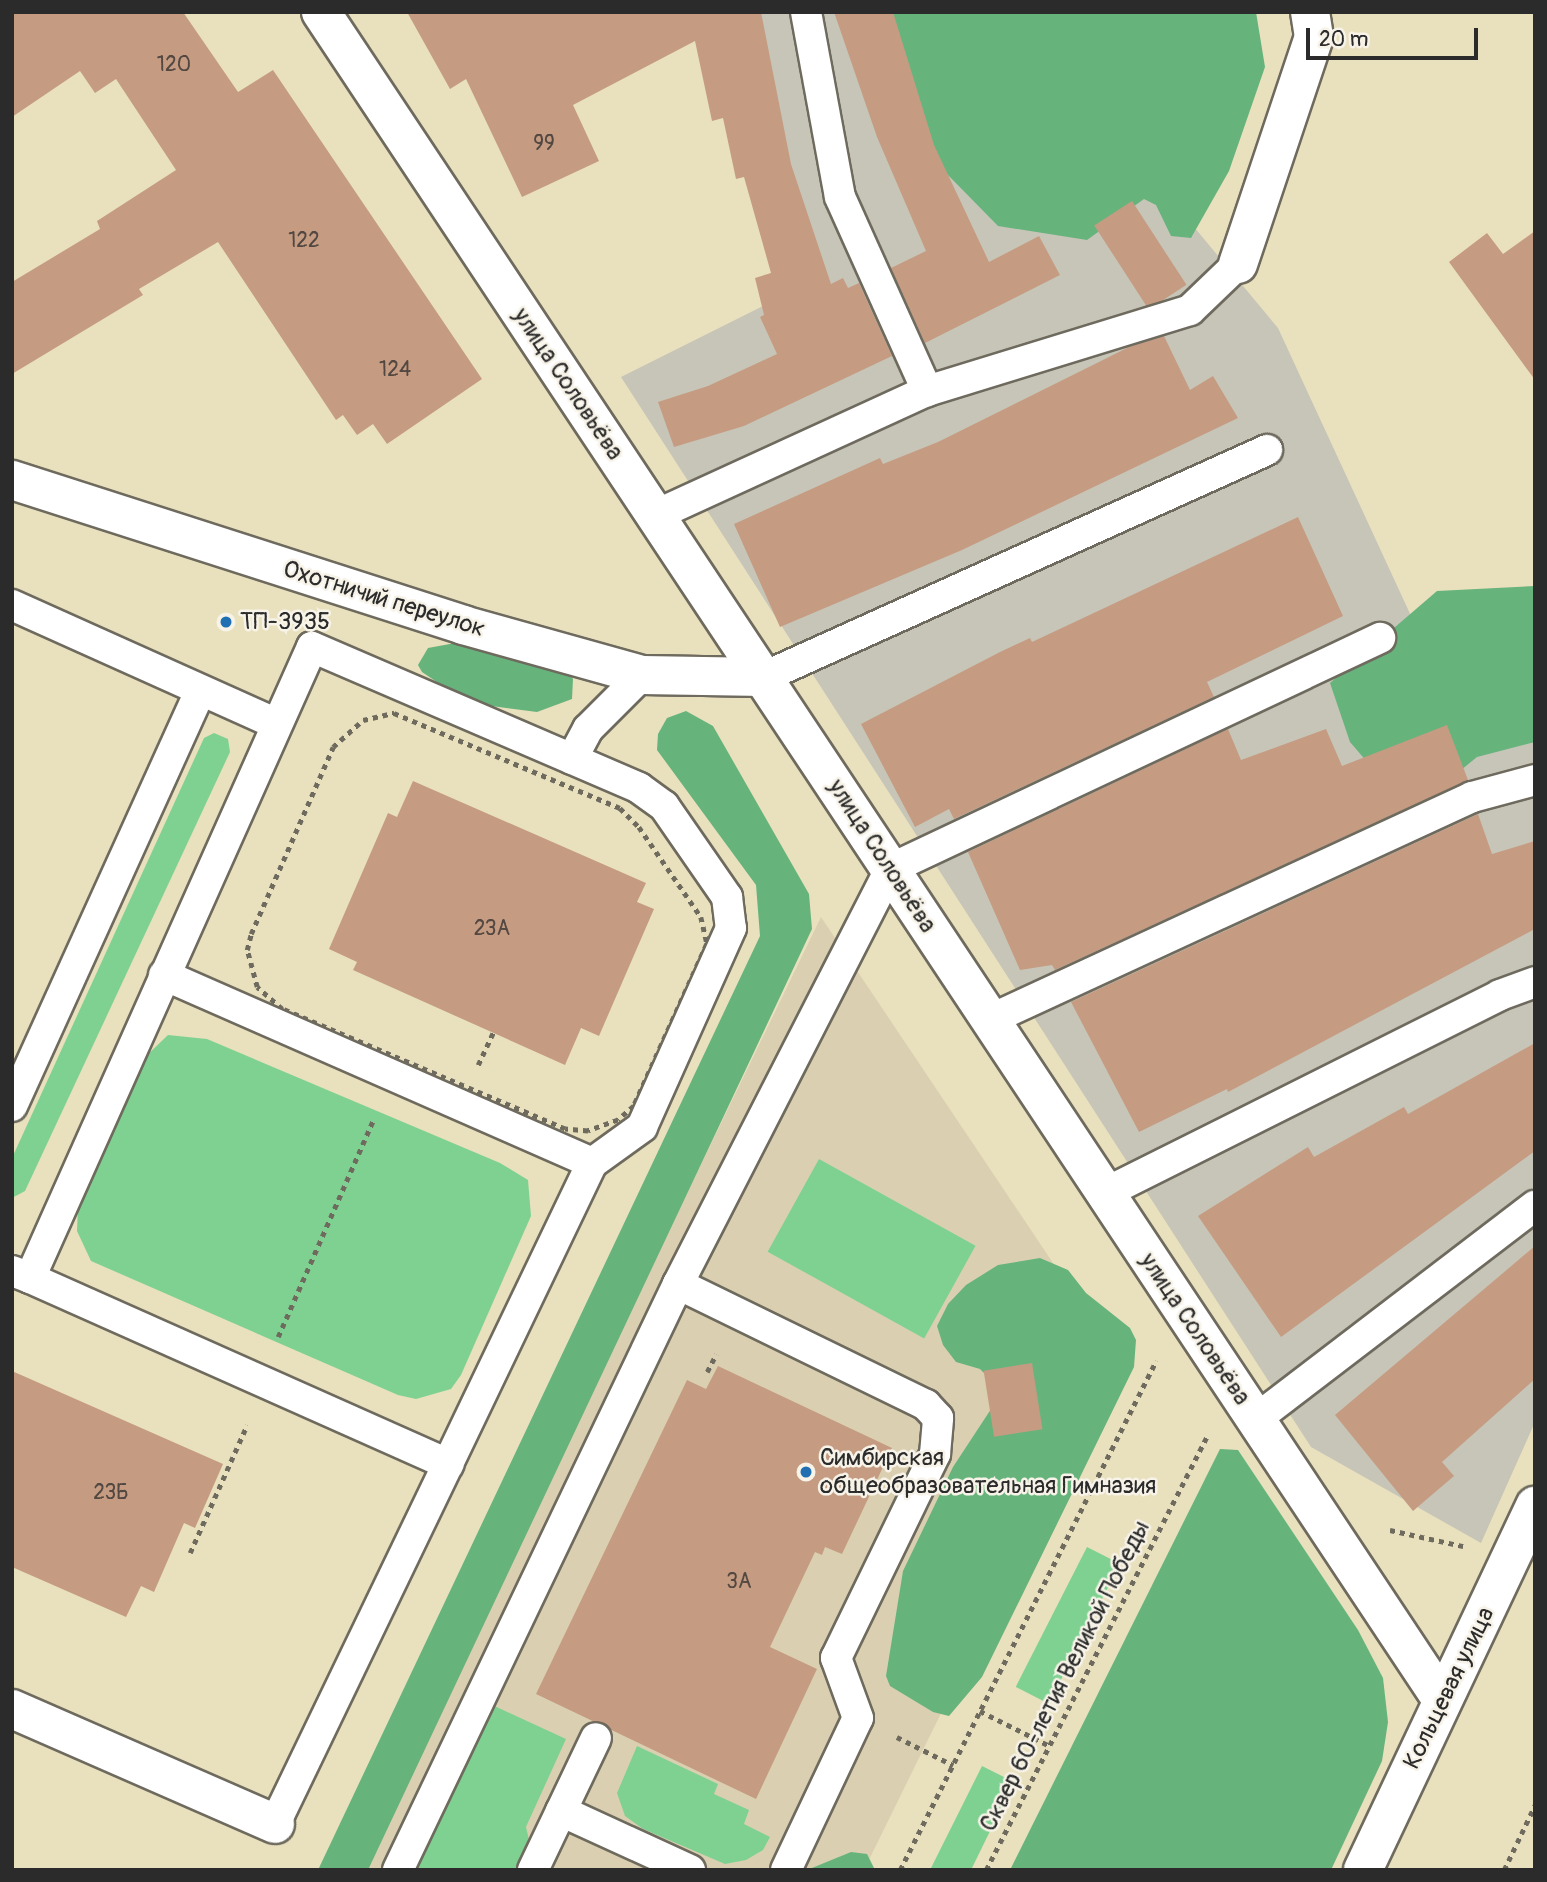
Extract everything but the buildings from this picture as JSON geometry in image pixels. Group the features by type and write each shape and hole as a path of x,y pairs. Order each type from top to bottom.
{"street":[{"name":"улица Соловьёва","path":"321,12 1442,1700"},
{"path":"1238,264 1314,37 1310,12"},
{"name":"Охотничий переулок","path":"12,480 464,625 642,675 764,677"},
{"name":"Кольцевая улица","path":"1363,1870 1533,1514"},
{"path":"12,1709 275,1824"}],"lane":[{"path":"806,12 841,197 927,391"},
{"path":"656,515 927,391 1190,310 1238,264"},
{"path":"764,677 1267,450"},
{"path":"12,605 277,724"},
{"path":"398,1870 678,1284 890,869 1380,638"},
{"path":"275,1824 448,1464 592,1163 642,1127 731,928 732,914 727,897 664,806 639,788 312,647 164,975 21,1274 448,1464"},
{"path":"572,759 588,729 642,675"},
{"path":"12,1106 200,691"},
{"path":"989,1020 1472,797 1535,780"},
{"path":"164,975 592,1163"},
{"path":"1105,1193 1500,995 1535,982"},
{"path":"1256,1419 1535,1206"},
{"path":"678,1284 926,1405 938,1418 935,1454 836,1658 858,1718 786,1870"},
{"path":"533,1870 596,1738"},
{"path":"561,1811 690,1870"}],"path":[{"path":"377,716 408,717 620,808 639,827 693,905 708,937 628,1114 578,1133 468,1089 282,1009 257,988 250,969 247,950 251,934 333,747 350,728 377,716"},
{"path":"468,1089 494,1030"},
{"path":"264,1337 276,1342 393,1075"},
{"path":"900,1870 1182,1309"},
{"path":"190,1553 265,1383"},
{"name":"Сквер 60-летия Великой Победы","path":"986,1870 1233,1385"},
{"path":"1384,1528 1478,1550"},
{"path":"980,1712 1049,1745"},
{"path":"858,1718 953,1765"},
{"path":"1504,1870 1535,1805"}],"shaded area":[{"path":"718,12 918,12 1140,162 1278,328 1467,737 1535,723 1535,1422 1481,1543 1311,1447 621,377 781,297"},
{"name":"Симбирская общеобразовательная Гимназия","path":"821,917 1116,1357 864,1870 359,1870"}],"green space":[{"path":"869,12 1256,12 1265,67 1229,171 1191,238 1171,236 1156,205 1144,199 1087,240 998,226 896,122"},
{"path":"1535,586 1535,742 1477,757 1429,796 1386,784 1350,742 1330,683 1437,591"},
{"path":"466,641 568,672 573,679 572,699 537,712 484,705 456,695 422,672 418,665 428,648"},
{"path":"686,711 713,726 809,894 812,929 368,1870 318,1870 760,936 756,885 657,750 658,734 667,718"},
{"path":"214,733 228,739 230,752 25,1191 12,1198 12,1158 204,738"},
{"path":"168,1035 207,1039 500,1163 528,1180 531,1216 461,1375 451,1389 416,1399 398,1395 91,1261 77,1231 78,1204 144,1058"},
{"path":"819,1159 976,1246 924,1338 768,1252"},
{"path":"1040,1258 1068,1270 1086,1293 1130,1328 1136,1340 1134,1367 982,1677 949,1716 933,1712 890,1686 886,1676 903,1571 953,1467 995,1403 992,1381 980,1369 956,1362 943,1345 937,1326 948,1304 966,1285 998,1265"},
{"path":"1220,1449 1238,1450 1358,1630 1383,1678 1388,1722 1382,1761 1331,1870 1010,1870"},
{"path":"1087,1547 1120,1564 1049,1704 1016,1687"},
{"path":"488,1703 566,1739 526,1827 529,1840 515,1870 406,1870"},
{"path":"637,1746 718,1784 714,1794 749,1810 744,1824 770,1837 763,1850 746,1860 725,1864 643,1829 625,1816 617,1793"},
{"path":"982,1766 1014,1782 971,1870 930,1870"},
{"path":"851,1852 867,1854 875,1870 807,1870"}],"place":[{"name":"ТП-3935","path":"226,622"},
{"name":"Симбирская общеобразовательная Гимназия","path":"806,1472"}]}
